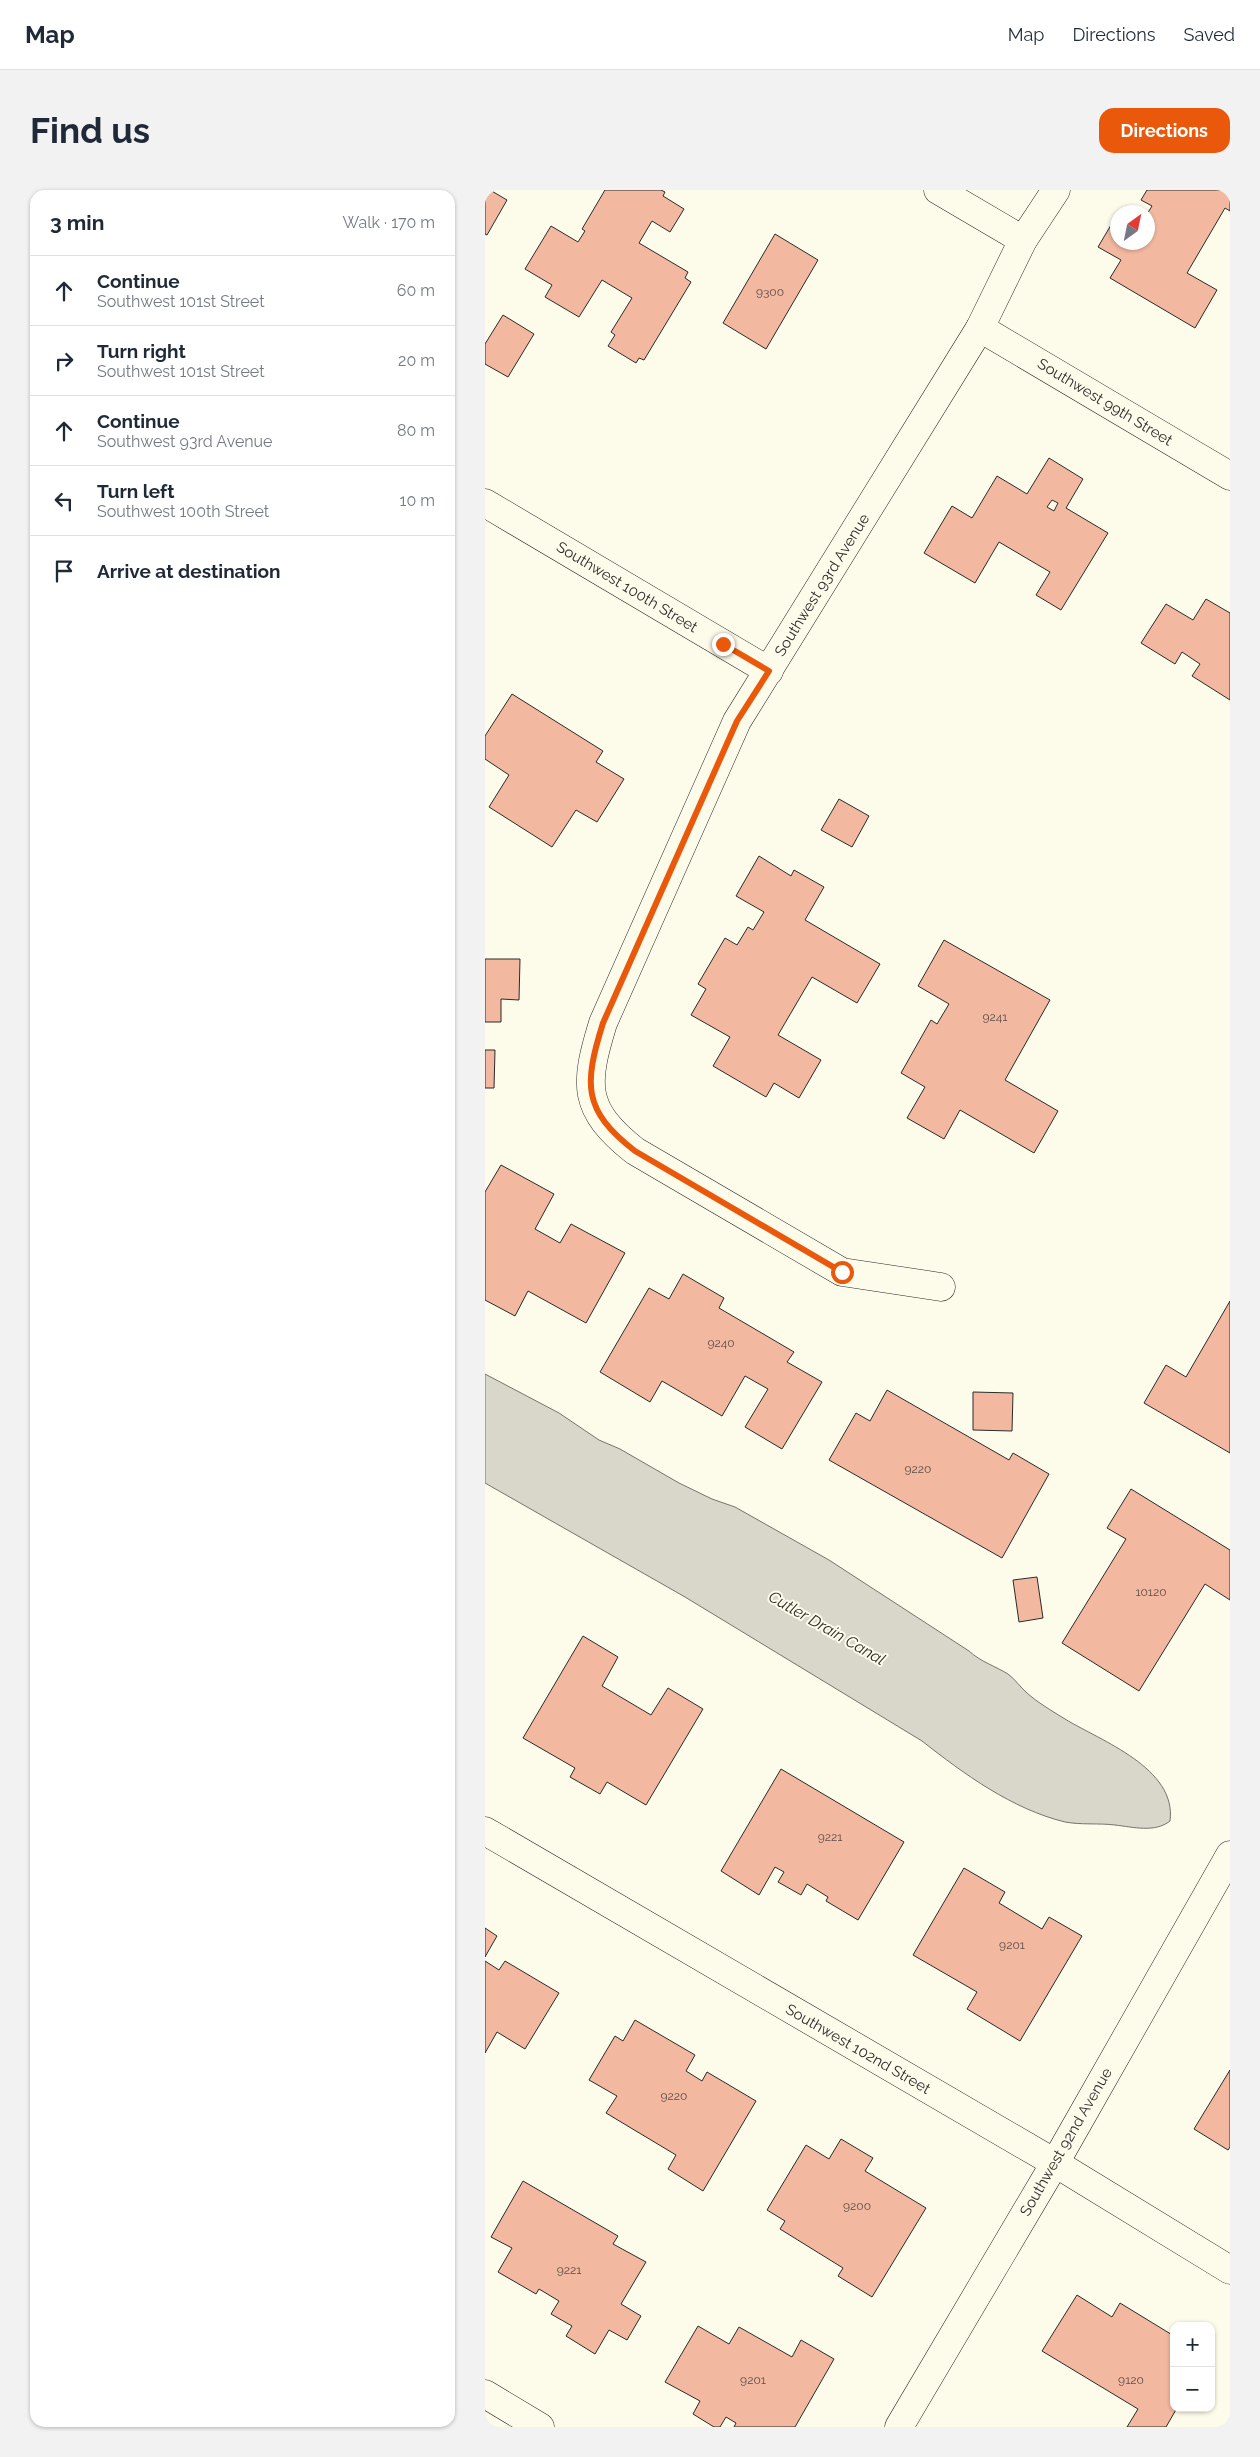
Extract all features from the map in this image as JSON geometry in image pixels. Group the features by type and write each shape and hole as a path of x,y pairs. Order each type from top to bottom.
{"street":[{"path":"938,190 1023,240"},
{"name":"Southwest 93rd Avenue","path":"941,1287 842,1272 635,1151 620,1140 598,1115 592,1101 592,1063 603,1023 737,721 979,328 1023,240 1056,190"},
{"name":"Southwest 99th Street","path":"979,328 1230,476"},
{"name":"Southwest 100th Street","path":"485,504 769,671"},
{"name":"Southwest 102nd Street","path":"485,1831 1055,2163 1230,2270"},
{"name":"Southwest 92nd Avenue","path":"899,2427 1055,2163 1230,1855"},
{"path":"485,2394 540,2427"}],"water":[{"name":"Cutler Drain Canal","path":"485,1374 559,1413 599,1440 620,1449 679,1483 712,1499 735,1507 829,1560 978,1658 1008,1674 1040,1703 1134,1758 1149,1771 1162,1786 1169,1802 1170,1821 1164,1825 1151,1828 1071,1823 1026,1809 972,1778 922,1741 685,1597 485,1483"}],"building":[{"path":"485,190 490,190 507,200 487,235 485,234"},
{"path":"605,190 661,190 665,192 663,196 684,209 670,232 652,221 639,243 688,272 685,278 691,282 644,360 639,358 636,363 608,346 615,335 611,332 632,298 602,280 579,317 545,297 552,285 525,269 551,226 578,242 585,231 582,229"},
{"path":"1147,190 1230,190 1230,211 1225,208 1187,273 1217,290 1195,328 1110,278 1121,260 1098,247 1110,227 1110,250 1155,250 1155,205 1150,205 1141,200"},
{"path":"775,234 818,260 766,349 723,323"},
{"path":"503,315 534,334 508,377 485,364 485,344"},
{"path":"1049,458 1083,479 1066,508 1108,533 1061,610 1036,595 1050,572 999,542 975,583 924,553 952,506 972,518 997,476 1027,494","holes":["1052,500 1058,503 1054,511 1047,507"]},
{"path":"1206,599 1230,613 1230,700 1192,676 1200,664 1182,652 1175,664 1141,643 1166,604 1193,620"},
{"path":"512,694 603,751 596,762 624,779 597,822 576,810 552,847 489,807 509,775 485,759 485,736"},
{"path":"839,799 869,816 852,847 821,830"},
{"path":"759,856 791,876 794,870 824,887 805,920 880,964 857,1003 812,977 778,1035 821,1060 799,1098 774,1083 766,1097 713,1066 730,1037 691,1015 706,989 698,984 725,938 737,945 748,927 753,930 764,912 736,896"},
{"path":"944,940 1050,1000 1005,1080 1058,1111 1034,1153 960,1110 944,1139 907,1118 925,1087 901,1073 931,1020 937,1024 949,1004 918,986"},
{"path":"485,959 520,959 519,1000 501,999 501,1022 485,1022"},
{"path":"485,1050 495,1050 494,1088 485,1088"},
{"path":"501,1165 554,1194 535,1229 560,1243 571,1224 625,1253 586,1323 528,1291 515,1316 485,1300 485,1192"},
{"path":"683,1274 724,1298 719,1308 794,1352 787,1362 822,1382 782,1449 745,1427 768,1389 745,1376 722,1416 662,1381 650,1402 600,1372 649,1288 669,1299"},
{"path":"1230,1301 1230,1453 1144,1403 1166,1365 1186,1377"},
{"path":"887,1390 1009,1460 1013,1453 1049,1474 1002,1558 829,1460 856,1413 870,1421"},
{"path":"973,1392 1013,1393 1012,1431 973,1430"},
{"path":"1131,1489 1230,1550 1230,1600 1205,1584 1139,1691 1062,1643 1126,1539 1107,1528"},
{"path":"1037,1577 1043,1618 1019,1622 1013,1580"},
{"path":"583,1636 618,1657 602,1686 651,1715 668,1688 703,1709 646,1805 607,1782 600,1794 570,1777 575,1768 523,1738"},
{"path":"781,1769 904,1842 858,1920 826,1901 828,1897 807,1884 801,1895 778,1882 784,1872 775,1867 759,1895 721,1871"},
{"path":"964,1868 1005,1892 999,1903 1042,1929 1049,1917 1082,1936 1020,2041 967,2009 977,1992 913,1955"},
{"path":"485,1928 497,1936 485,1957"},
{"path":"485,1961 499,1970 505,1961 559,1993 525,2049 497,2032 485,2053"},
{"path":"635,2020 695,2055 686,2071 702,2081 707,2072 756,2101 703,2191 668,2169 676,2155 606,2113 617,2096 589,2080 615,2036 623,2041"},
{"path":"1230,2070 1230,2147 1228,2150 1194,2129"},
{"path":"841,2139 873,2158 865,2171 926,2208 872,2297 838,2276 843,2268 780,2229 785,2221 767,2210 806,2145 829,2159"},
{"path":"523,2181 618,2236 613,2244 646,2262 621,2304 641,2316 627,2340 609,2330 595,2354 566,2336 572,2326 551,2314 559,2301 539,2289 536,2294 498,2272 512,2248 491,2237"},
{"path":"1077,2295 1112,2317 1120,2303 1170,2334 1170,2412 1175,2412 1166,2427 1127,2427 1138,2409 1042,2351"},
{"path":"698,2326 729,2344 739,2327 792,2357 801,2340 834,2359 795,2427 734,2427 736,2423 726,2417 720,2427 714,2427 693,2414 700,2401 665,2382"}],"route":[{"path":"723,644 769,671 737,721 603,1023 592,1063 592,1101 598,1115 608,1128 635,1151 842,1272"}]}
